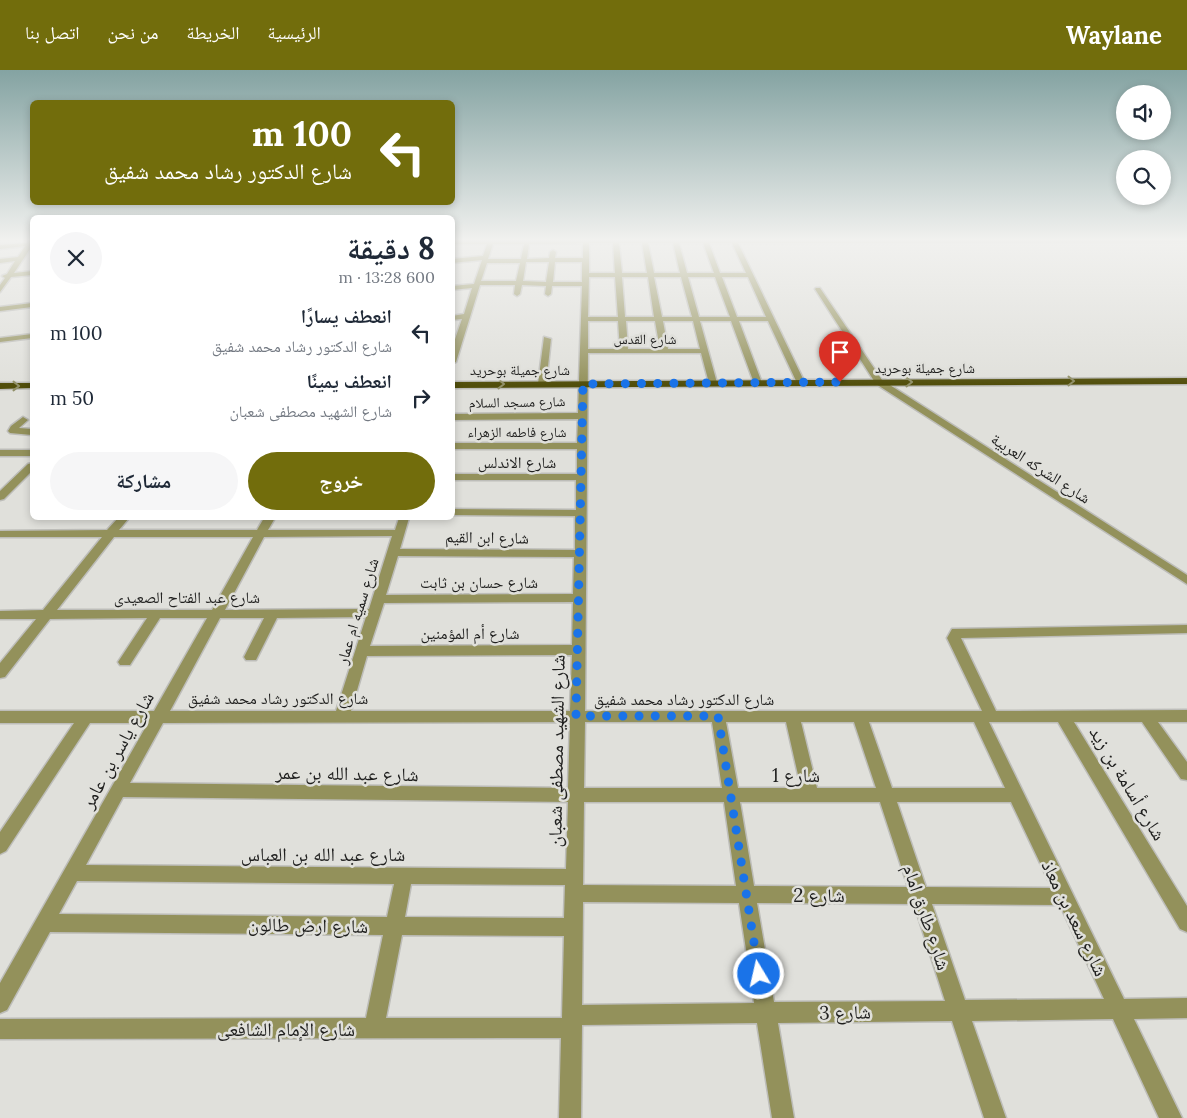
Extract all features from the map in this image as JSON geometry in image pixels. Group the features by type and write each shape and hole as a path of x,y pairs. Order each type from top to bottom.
{"main road":[{"name":"شارع جميلة بوحريد","path":"455,385 1187,381"},
{"path":"0,386 30,386"}],"street":[{"path":"455,353 476,288"},
{"path":"517,294 518,288"},
{"path":"548,294 549,288"},
{"name":"شارع الشهيد مصطفى شعبان","path":"570,1118 576,716 586,288"},
{"path":"619,288 624,351"},
{"path":"653,288 664,351"},
{"path":"688,288 713,383"},
{"path":"722,288 758,383"},
{"path":"756,288 801,383"},
{"path":"818,289 879,382"},
{"path":"0,309 30,305"},
{"path":"455,318 467,316"},
{"path":"585,319 770,319"},
{"path":"0,340 30,336"},
{"path":"542,384 547,339"},
{"name":"شارع القدس","path":"585,351 704,351"},
{"name":"شارع الشركه العربية","path":"879,382 1187,580"},
{"name":"شارع مسجد السلام","path":"455,417 583,416"},
{"path":"23,420 13,431 30,432"},
{"name":"شارع فاطمه الزهراء","path":"455,446 582,446"},
{"path":"0,453 30,453"},
{"path":"0,497 30,468"},
{"name":"شارع الاندلس","path":"455,476 582,477"},
{"path":"455,512 581,513"},
{"path":"0,673 121,520"},
{"name":"شارع ياسر بن عامر","path":"0,1003 268,520"},
{"name":"شارع سميه ام عمار","path":"342,715 403,520"},
{"path":"0,534 399,533"},
{"name":"شارع ابن القيم","path":"393,552 580,554"},
{"name":"شارع حسان بن ثابت","path":"378,599 579,598"},
{"path":"251,658 273,613"},
{"name":"شارع عبد الفتاح الصعيدى","path":"0,615 374,613"},
{"path":"125,662 156,614"},
{"name":"شارع سعد بن معاذ","path":"1171,1118 1017,795 954,638 957,632 1187,629"},
{"name":"شارع أم المؤمنين","path":"362,651 578,650"},
{"name":"شارع الدكتور رشاد محمد شفيق","path":"0,717 342,715 1187,716"},
{"path":"0,846 86,716"},
{"path":"718,716 783,1118"},
{"path":"1146,716 1187,774"},
{"path":"792,717 811,795"},
{"name":"شارع طارق امام","path":"860,717 995,1118"},
{"name":"شارع أسامة بن زيد","path":"1063,717 1187,923"},
{"name":"شارع عبد الله بن عمر","path":"118,790 575,796"},
{"name":"شارع 1","path":"575,796 1017,795"},
{"name":"شارع عبد الله بن العباس","path":"72,873 404,876 574,885"},
{"path":"374,1029 404,876"},
{"name":"شارع 2","path":"574,885 746,895 1065,897"},
{"name":"شارع ارض طالون","path":"44,923 573,927"},
{"name":"شارع 3","path":"571,1022 766,1013 1187,1008"},
{"name":"شارع الإمام الشافعى","path":"0,1029 374,1029 571,1022"}],"route":[{"path":"759,974 718,716 576,716 583,384 840,382"}]}
